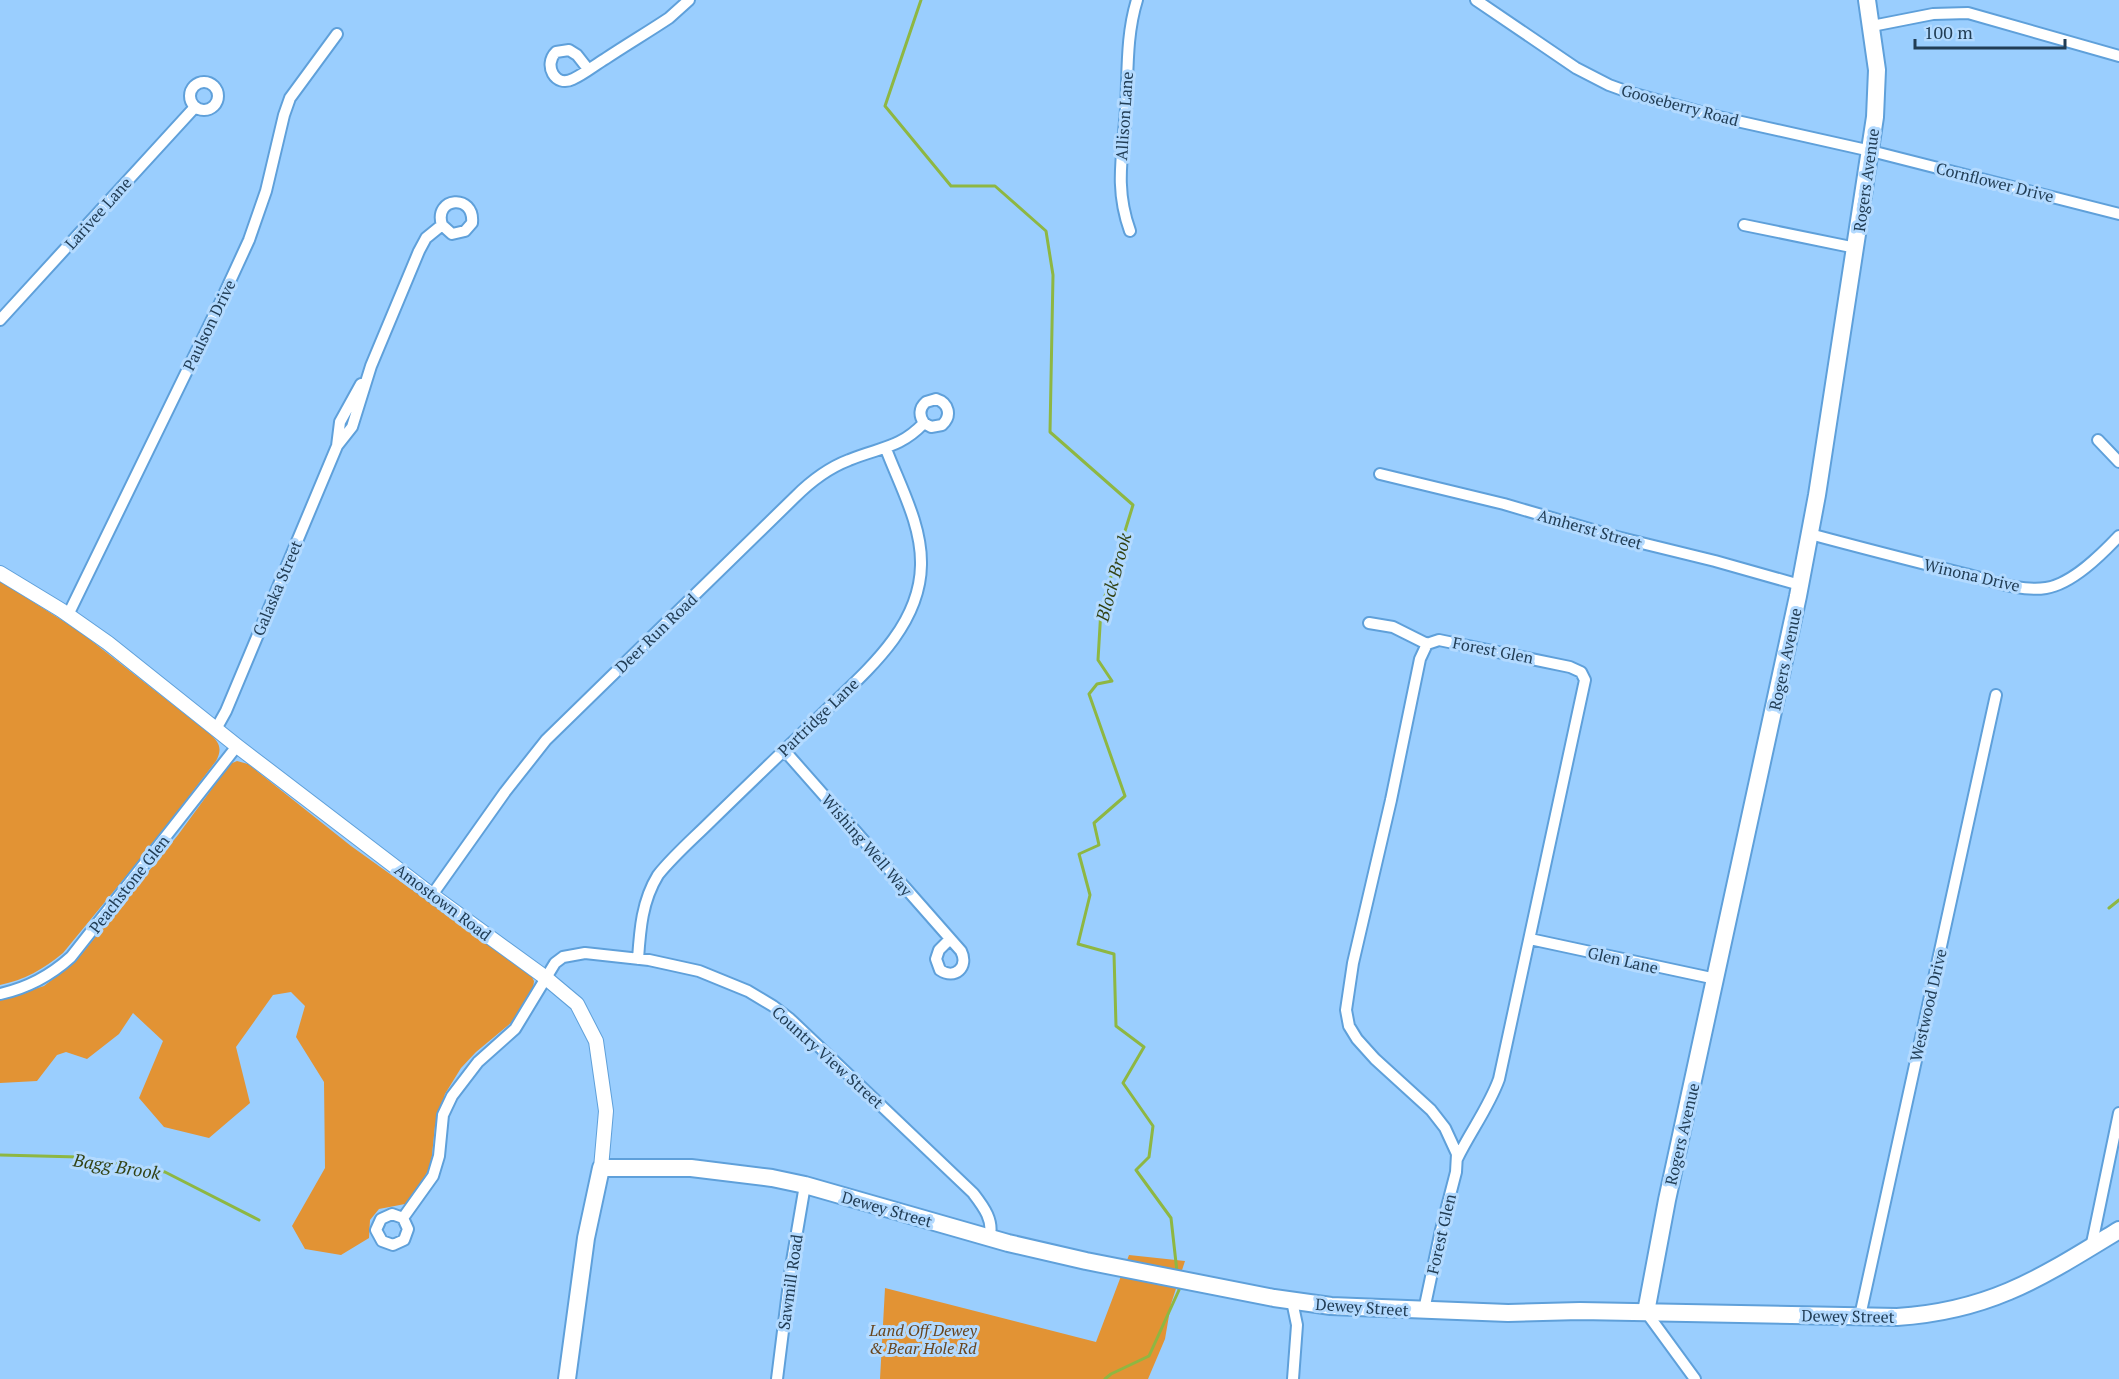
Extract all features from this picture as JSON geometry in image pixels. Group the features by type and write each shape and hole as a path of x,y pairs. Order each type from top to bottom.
{"main road":[{"name":"Rogers Avenue","path":"1646,1312 1810,534 1871,151 1877,89 1872,26 1867,0"},
{"name":"Dewey Street","path":"602,1168 657,1167 749,1174 805,1185 989,1239 1086,1261 1292,1301 1331,1306 1424,1310 1897,1317 1927,1315 1983,1302 2026,1285 2119,1230"},
{"name":"Amostown Road","path":"567,1379 586,1238 602,1168"}],"street":[{"path":"588,69 677,13 689,0"},
{"name":"Allison Lane","path":"1130,231 1123,212 1121,162 1129,48 1137,0"},
{"name":"Gooseberry Road","path":"1476,0 1576,68 1620,89 1719,117 1871,151"},
{"path":"1872,26 1923,16 1968,13 2119,56"},
{"name":"Paulson Drive","path":"68,615 245,248 266,191 290,98 337,34"},
{"name":"Larivee Lane","path":"0,320 195,107"},
{"name":"Cornflower Drive","path":"1871,151 2119,214"},
{"name":"Galaska Street","path":"216,729 226,711 337,446 340,422 371,366 422,244 442,225"},
{"path":"1744,225 1856,248"},
{"name":"Deer Run Road","path":"432,895 546,740 805,487 839,464 886,449 909,437 924,423"},
{"path":"2097,440 2119,462"},
{"name":"Partridge Lane","path":"638,959 644,909 658,875 880,656 904,622 918,591 921,567 919,542 916,526 886,449"},
{"name":"Amherst Street","path":"1380,474 1504,504 1617,537 1800,585"},
{"name":"Winona Drive","path":"1810,534 2003,584 2037,589 2052,587 2068,579 2105,551 2119,536"},
{"name":"Amostown Road","path":"0,573 68,615 117,651 237,746 432,895 546,978 577,1004 596,1041 606,1111 602,1168"},
{"path":"1369,623 1393,627 1427,644 1420,659 1389,809 1353,963 1346,1010 1349,1026 1365,1049 1411,1090 1438,1119 1454,1145 1457,1159"},
{"name":"Forest Glen","path":"1424,1310 1456,1173 1457,1159 1492,1098 1499,1079 1583,696 1585,677 1576,669 1547,661 1447,641 1435,640 1427,644"},
{"name":"Westwood Drive","path":"1860,1316 1964,849 1996,694"},
{"name":"Peachstone Glen","path":"0,994 39,981 71,957 237,746"},
{"name":"Wishing Well Way","path":"784,750 951,939"},
{"name":"Glen Lane","path":"1530,939 1716,979"},
{"name":"Country View Street","path":"403,1218 433,1176 442,1122 452,1096 482,1058 515,1029 555,963 562,957 585,953 679,966 718,977 748,991 782,1012 973,1193 988,1215 991,1227 989,1239"},
{"path":"2091,1248 2119,1113"},
{"name":"Sawmill Road","path":"777,1379 792,1257 805,1185"},
{"path":"1292,1301 1297,1325 1293,1379"},
{"path":"1646,1312 1695,1379"}],"green space":[{"path":"0,581 79,631 209,733 217,742 219,749 216,761 155,841 63,953 33,973 0,985"},
{"path":"237,761 248,764 351,846 531,975 534,981 533,989 512,1022 476,1052 461,1068 445,1094 435,1126 431,1165 418,1189 405,1204 379,1209 370,1220 369,1238 341,1255 305,1249 292,1226 325,1168 324,1082 296,1037 305,1006 291,992 273,995 236,1047 250,1103 209,1138 164,1127 139,1098 163,1041 133,1013 119,1034 87,1059 66,1052 57,1055 37,1081 0,1083 0,1000 44,986 76,961 178,835 230,764"},
{"name":"Land Off Dewey & Bear Hole Rd","path":"1129,1255 1185,1261 1171,1304 1165,1339 1148,1379 880,1379 885,1288 1096,1342"}],"waterway":[{"name":"Block Brook","path":"921,0 885,106 951,186 995,186 1046,231 1053,275 1050,432 1133,505 1101,609 1098,660 1112,681 1097,684 1089,694 1125,796 1094,823 1099,845 1079,854 1090,895 1078,944 1114,954 1116,1026 1144,1047 1123,1083 1153,1126 1149,1157 1136,1170 1171,1218 1177,1272"},
{"path":"2109,908 2119,900"},
{"name":"Bagg Brook","path":"0,1155 79,1157 165,1172 259,1220"},
{"name":"Block Brook","path":"1105,1379 1149,1356 1179,1290 1178,1285"}]}
